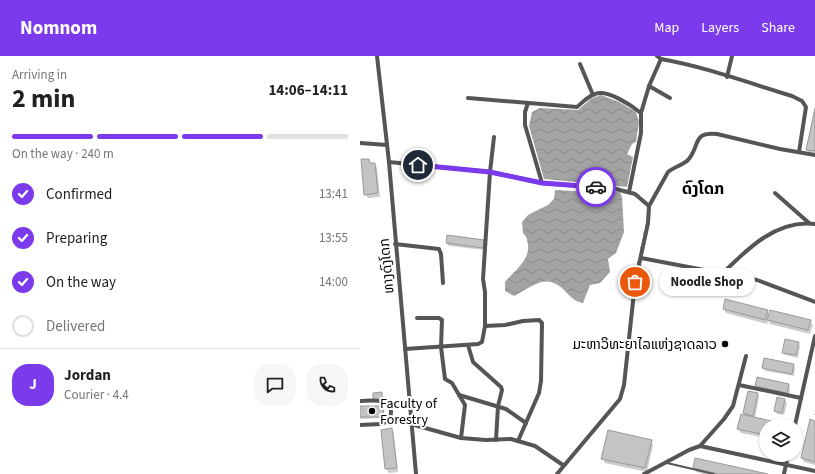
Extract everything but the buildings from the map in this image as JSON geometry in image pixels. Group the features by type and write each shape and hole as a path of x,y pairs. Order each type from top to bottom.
{"street":[{"name":"ທາງດົງໂດກ","path":"377,56 389,162 416,474"},
{"path":"657,56 662,59 677,62 792,96 805,103 806,107 799,152"},
{"path":"726,76 732,56"},
{"path":"629,192 641,133 641,113 649,86 662,59"},
{"path":"580,64 593,95"},
{"path":"649,86 670,98"},
{"path":"468,98 577,107 595,94 605,94 630,104 641,113"},
{"path":"528,103 525,112 525,125 542,183"},
{"path":"557,474 620,399 624,385 635,282 648,222 649,206 668,172 687,161 700,137 708,133 815,155"},
{"path":"405,349 468,345 482,342 485,292 483,279 490,172 494,137"},
{"path":"360,143 387,145"},
{"path":"389,162 490,172 542,183 616,189 635,194 649,206"},
{"path":"775,193 809,223"},
{"path":"722,274 740,256 771,232 796,224 815,224"},
{"path":"395,244 438,249 441,254 443,283"},
{"path":"641,258 757,280 815,302"},
{"path":"417,318 439,318 442,320 441,347 445,379 452,383 465,405 461,438"},
{"path":"484,326 505,325 539,320 542,323 541,381 538,393 518,441"},
{"path":"797,418 815,336"},
{"path":"468,345 473,362 501,387 502,391 498,406 496,440"},
{"path":"644,474 651,472 665,462 689,450 700,446 724,419 733,406 746,356"},
{"path":"739,385 801,398"},
{"path":"459,395 498,406 511,412 526,423"},
{"path":"360,401 380,400 386,403 390,408 390,416 388,421 381,424 360,425"},
{"path":"411,424 461,438 496,440 511,439 535,446 563,465"},
{"path":"700,446 815,471"},
{"path":"784,474 786,464"}],"lane":[{"path":"665,462 714,474"}],"water":[{"path":"601,95 619,102 636,112 639,122 636,142 632,144 627,154 633,157 627,187 544,179 529,126 532,112 540,108 578,110 592,98"},
{"path":"555,190 620,192 622,197 624,232 616,253 608,259 610,272 600,283 590,285 583,303 575,300 558,285 552,282 534,285 514,296 505,291 505,282 527,256 528,245 526,237 523,233 522,222 528,215 548,205 554,199"}],"way so far":[{"path":"596,187 616,189 635,194 649,206 648,222 635,282"}],"place":[{"name":"Noodle Shop","path":"635,282"},
{"name":"ມະຫາວິທະຍາໄລແຫ່ງຊາດລາວ","path":"725,344"},
{"name":"Faculty of Forestry","path":"372,411"}],"district":[{"name":"ດົງໂດກ","path":"703,188"}],"route":[{"path":"418,165 490,172 542,183 596,187"}]}
